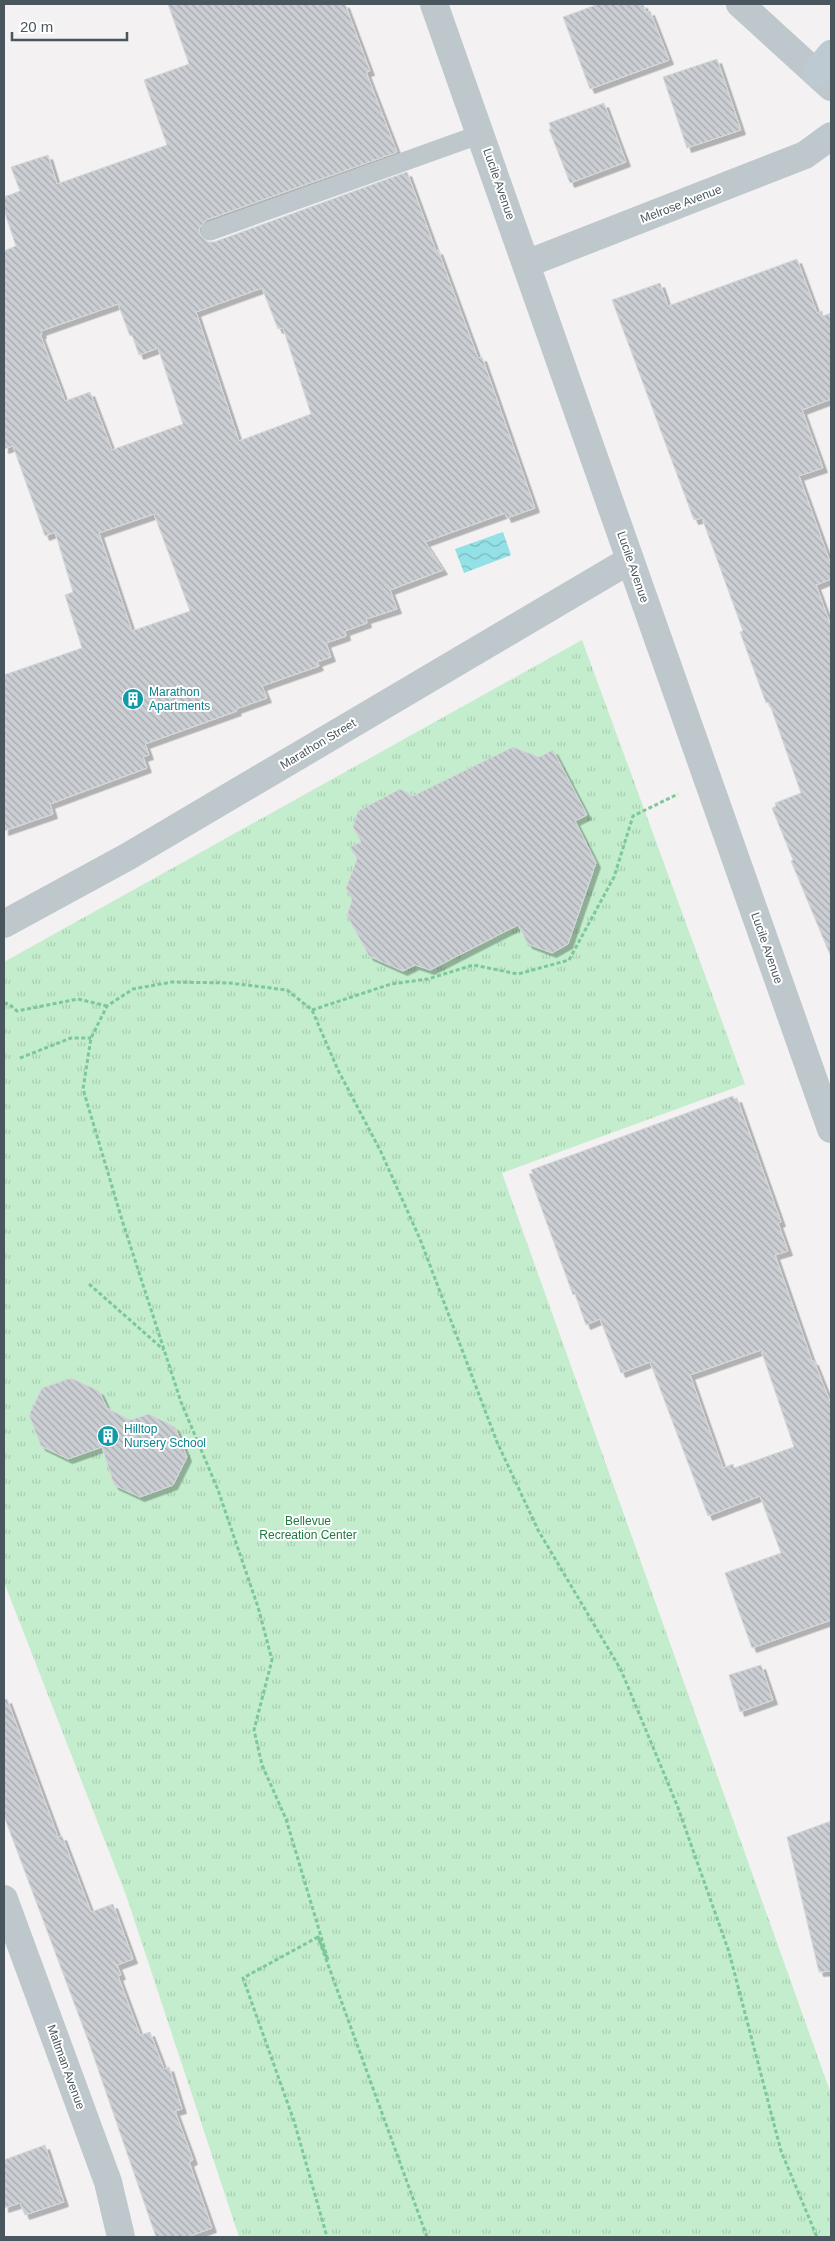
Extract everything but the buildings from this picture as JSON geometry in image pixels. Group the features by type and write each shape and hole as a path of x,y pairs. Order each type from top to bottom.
{"street":[{"name":"Lucile Avenue","path":"434,4 831,1129"},
{"path":"740,4 826,72"},
{"name":"Melrose Avenue","path":"526,264 805,155 831,136"},
{"name":"Marathon Street","path":"4,924 136,852 630,560"},
{"name":"Maltman Avenue","path":"4,1899 108,2182 120,2237"}],"lane":[{"path":"210,231 481,134"}],"path":[{"path":"312,1010 391,984 428,979 473,965 518,974 568,960 614,877 633,816 670,796 709,783"},
{"path":"318,1937 328,1960 286,1818 262,1765 254,1730 272,1660 258,1607 218,1490 181,1402 83,1089 90,1038 107,1006 133,989 172,982 220,982 287,990 312,1010 338,1070 381,1152 420,1238 497,1442 538,1530 621,1670 677,1805 729,1952 781,2151 817,2237"},
{"path":"4,1003 9,1004 17,1011 78,998 107,1006"},
{"path":"20,1058 71,1038 90,1038"},
{"path":"89,1284 164,1351"},
{"path":"318,1937 243,1978 294,2121 327,2237"},
{"path":"318,1937 427,2237"}],"green space":[{"name":"Bellevue Recreation Center","path":"582,640 745,1084 502,1173 831,2094 831,2237 239,2237 126,1895 4,1582 4,962"}],"water":[{"path":"503,532 511,555 464,573 455,549"}],"place":[{"name":"Marathon Apartments","path":"133,699"},
{"name":"Hilltop Nursery School","path":"108,1436"}]}
